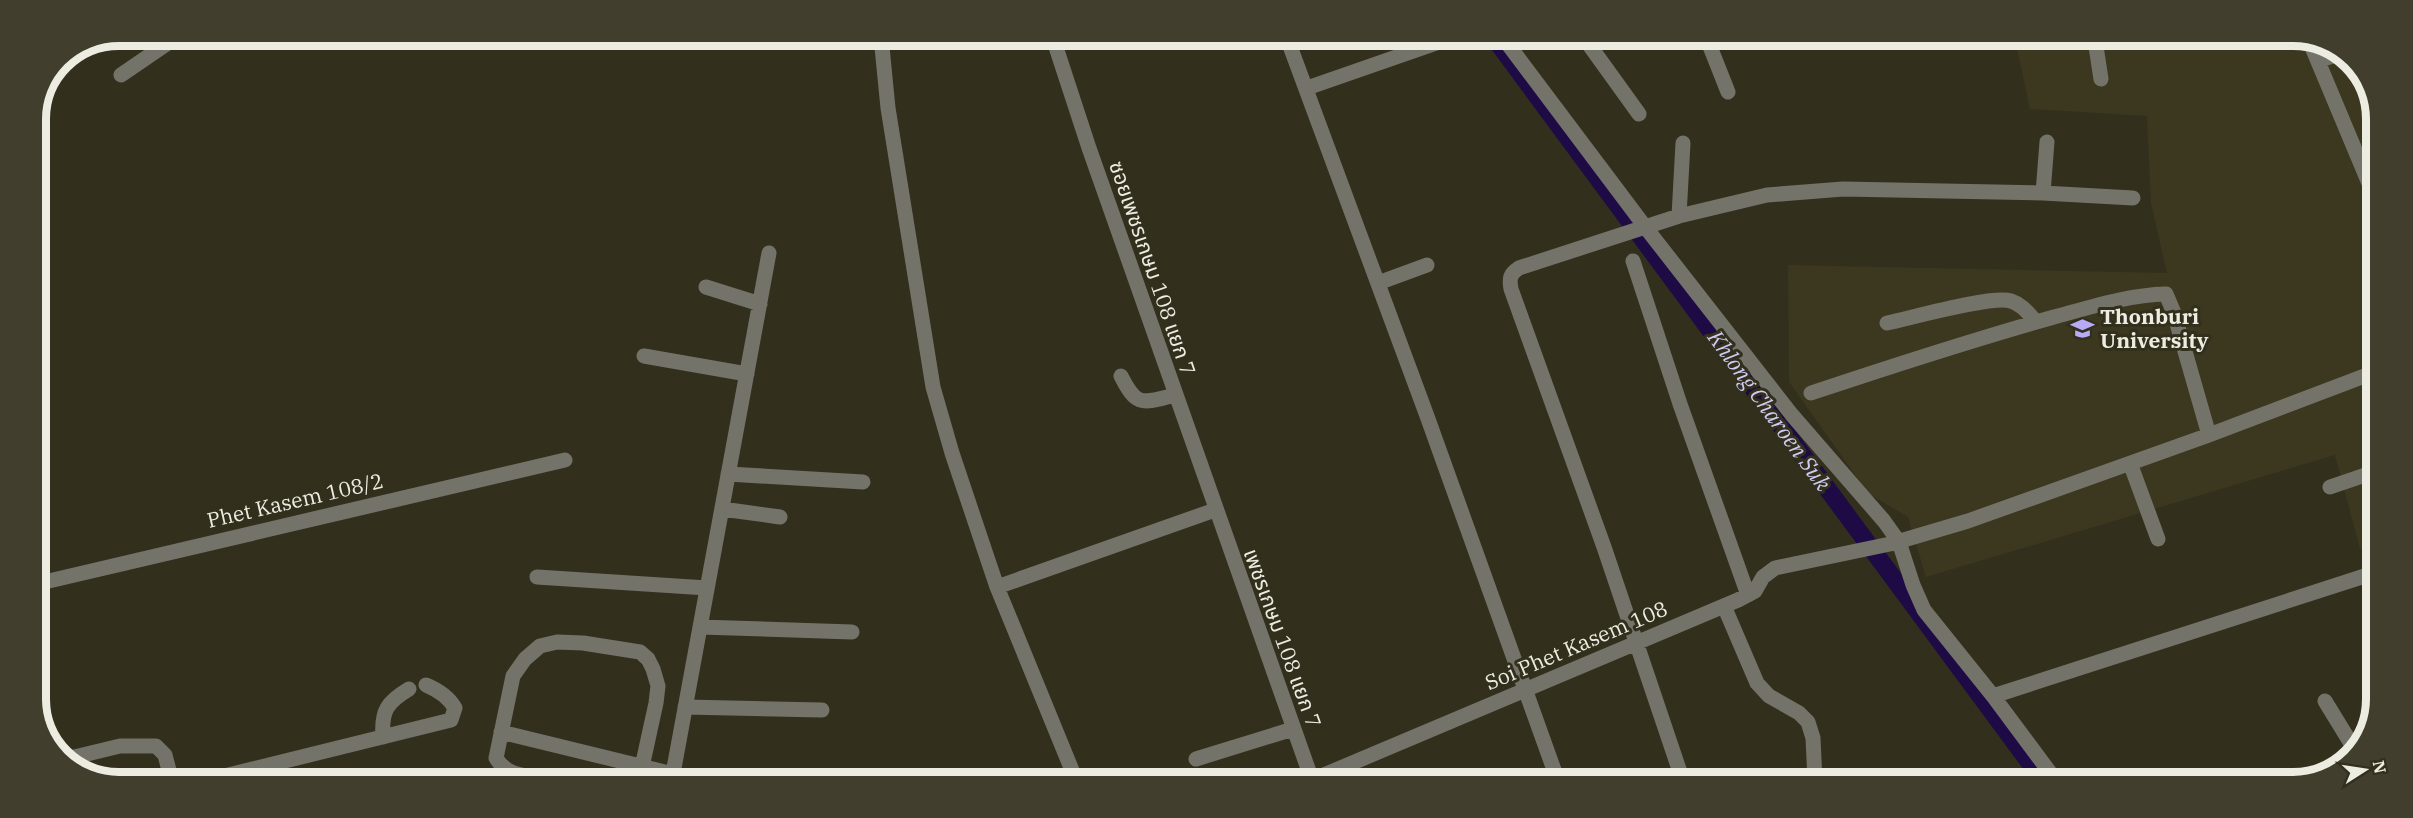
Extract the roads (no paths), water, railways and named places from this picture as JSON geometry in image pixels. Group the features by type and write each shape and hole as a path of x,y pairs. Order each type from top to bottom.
{"street":[{"path":"121,75 163,46"},
{"path":"882,46 888,108 933,387 952,453 997,587 1073,772"},
{"name":"ซอยเพชรเกษม 108 แยก 7","path":"1056,46 1215,510"},
{"path":"1290,46 1555,772"},
{"path":"1307,88 1428,46"},
{"path":"1509,46 1642,229 1792,415 1866,498 1895,543 1924,610 1993,696 2050,772"},
{"path":"1590,46 1639,114"},
{"path":"1710,46 1728,92"},
{"path":"2096,46 2101,79"},
{"path":"2313,49 2366,166"},
{"path":"2318,61 2331,57"},
{"path":"2043,193 2047,142"},
{"path":"1679,216 1683,143"},
{"path":"1680,772 1509,280 1512,273 1519,268 1679,216 1767,195 1844,189 2043,193 2133,198"},
{"path":"673,772 769,253"},
{"path":"1633,261 1680,404 1748,595"},
{"path":"1378,283 1427,266"},
{"path":"706,287 760,304"},
{"path":"1811,393 1950,347 2036,322 2097,305 2146,295 2166,294 2174,313 2209,435"},
{"path":"1887,323 1985,301 2008,300 2021,305 2036,322"},
{"path":"644,356 747,374"},
{"name":"Soi Phet Kasem 108","path":"1331,772 1748,595 1755,591 1763,577 1775,568 1895,543 1968,521 2209,435 2366,375"},
{"path":"1121,376 1130,393 1137,399 1146,401 1175,395"},
{"name":"Phet Kasem 108/2","path":"47,581 565,460"},
{"path":"2130,463 2158,539"},
{"path":"728,474 863,482"},
{"path":"2330,488 2366,475"},
{"path":"722,509 780,517"},
{"path":"997,587 1215,510"},
{"name":"เพชรเกษม 108 แยก 7","path":"1215,510 1309,772"},
{"path":"1993,696 2366,576"},
{"path":"537,577 707,588"},
{"path":"1724,606 1757,683 1769,696 1799,713 1808,722 1813,738 1815,772"},
{"path":"700,627 852,632"},
{"path":"501,732 635,770 658,686 654,669 640,652 583,643 557,642 540,646 525,659 513,676 501,732 496,758 507,772"},
{"path":"263,772 451,720 455,708 450,700 437,690 426,686"},
{"path":"383,737 382,719 386,709 397,696 409,689"},
{"path":"2325,701 2349,740"},
{"path":"685,706 822,710"},
{"path":"1196,759 1293,729"},
{"path":"76,757 120,746 156,746 165,755 169,772"}],"waterway":[{"name":"Khlong Charoen Suk","path":"1500,46 2037,772"}],"place":[{"name":"Thonburi University","path":"2082,328"}]}
